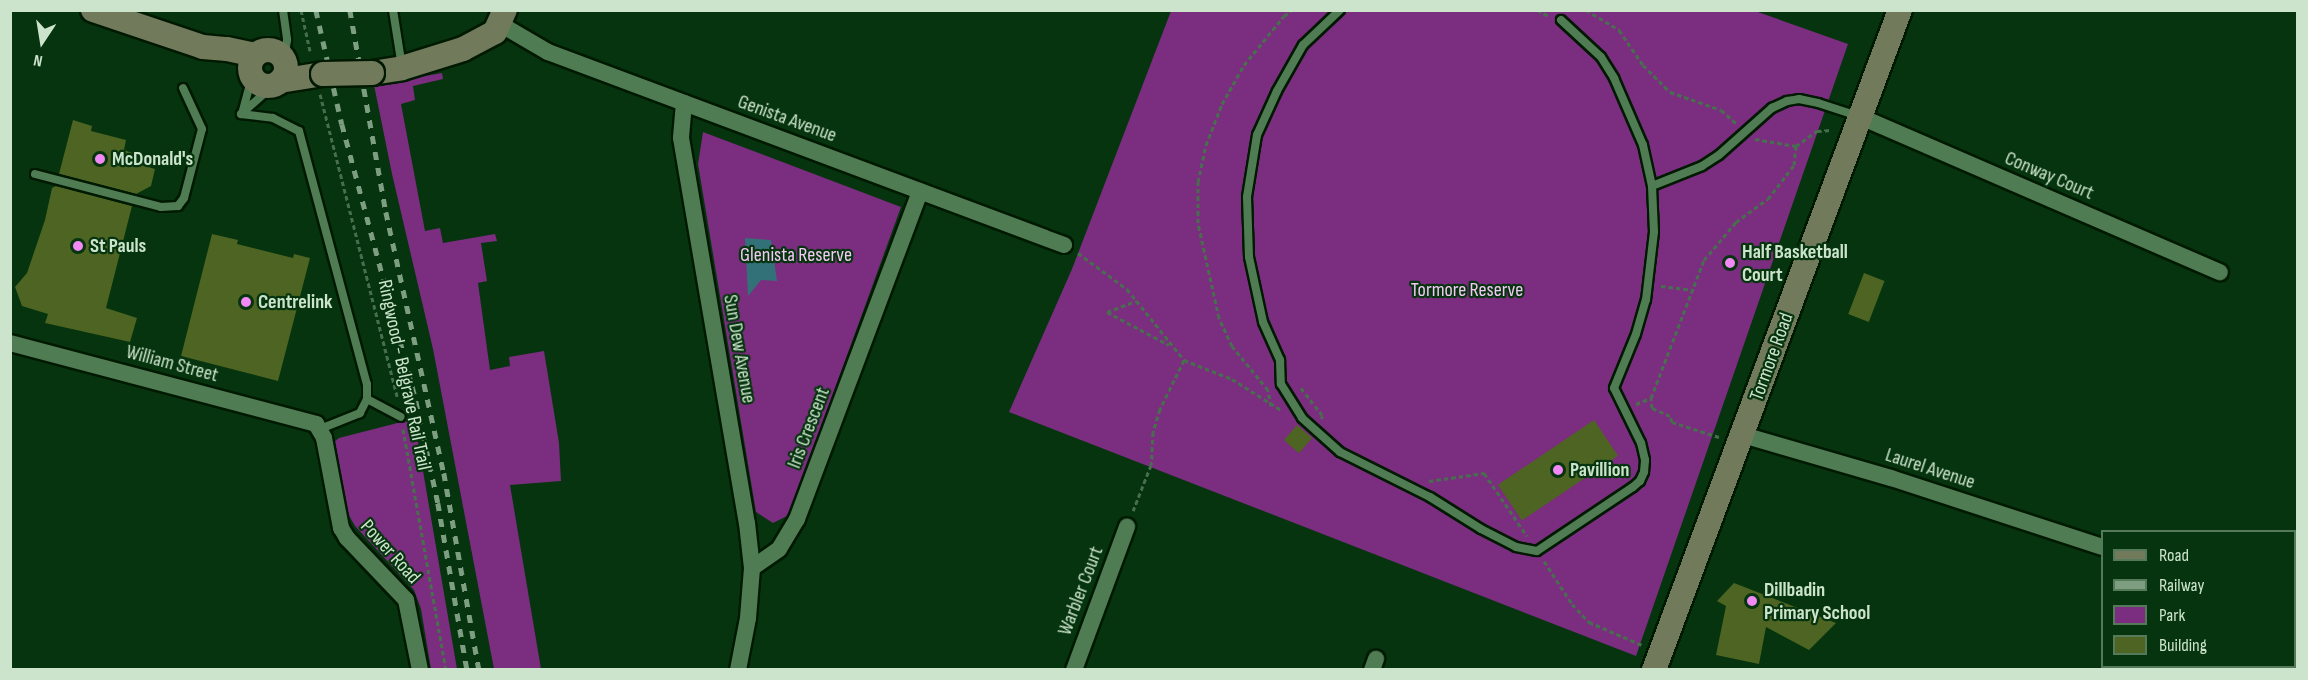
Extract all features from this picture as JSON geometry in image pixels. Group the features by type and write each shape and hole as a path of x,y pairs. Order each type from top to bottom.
{"street":[{"path":"93,10 203,47 252,68 271,50 281,72 299,65 321,82 402,68 463,50 495,32 503,17"},
{"name":"Tormore Road","path":"1654,669 1732,436 1861,117 1900,10"},
{"name":"Genista Avenue","path":"503,17 548,52 1064,245"},
{"name":"Sun Dew Avenue","path":"684,103 681,138 747,524 752,568"},
{"name":"Conway Court","path":"1861,117 2220,272"},
{"name":"Iris Crescent","path":"752,568 778,549 797,519 921,191"},
{"name":"William Street","path":"10,343 309,421 320,429"},
{"name":"Power Road","path":"320,429 341,528 347,538 406,600 420,669"},
{"name":"Laurel Avenue","path":"1732,436 1891,478 2101,546"},
{"name":"Warbler Court","path":"1074,669 1127,527"},
{"path":"738,669 748,618 752,568"}],"lane":[{"path":"242,114 281,72 287,40 283,10"},
{"path":"393,10 402,68"},
{"path":"1340,10 1303,45 1277,91 1257,135 1247,197 1248,257 1263,322 1280,360 1281,384 1302,418 1340,452 1430,496 1481,529 1516,547 1537,551 1633,487 1640,481 1644,472 1645,460 1641,443 1614,388 1636,334 1648,284 1654,232 1652,186 1643,145 1632,114 1614,78 1601,57 1561,20"},
{"path":"242,114 252,68"},
{"path":"35,174 161,207 178,206 184,198 202,129 183,88"},
{"path":"1652,186 1702,166 1772,108 1798,99 1861,117"},
{"path":"242,114 273,118 299,131 366,384 367,399 360,413 320,429"},
{"path":"367,399 401,417"}],"path":[{"path":"301,10 310,51"},
{"path":"1271,406 1268,390 1232,346 1219,318 1198,223 1198,182 1206,145 1222,104 1244,65 1284,16 1292,10"},
{"path":"1586,10 1619,30 1643,65 1670,92 1721,110 1758,141 1796,146 1817,131 1835,130"},
{"name":"Ringwood - Belgrave Rail Trail","path":"321,82 401,417 446,669"},
{"path":"1732,436 1672,422 1670,416 1652,408 1651,398 1704,260 1736,222 1768,199 1794,165 1796,146"},
{"path":"1064,245 1086,257 1127,289 1184,360 1232,379 1271,406 1302,418"},
{"path":"1648,284 1692,290"},
{"path":"1136,300 1107,312 1171,345"},
{"path":"1127,527 1151,465 1153,432 1160,409 1184,360"}],"green space":[{"name":"Tormore Reserve","path":"1171,11 1755,11 1848,44 1636,656 1009,412 1072,269"},
{"path":"442,73 443,79 413,86 415,100 401,104 425,231 440,228 443,243 495,234 497,241 481,243 487,281 478,283 490,370 510,366 509,357 544,351 559,443 561,481 510,485 541,669 494,669 433,349 392,174 374,85"},
{"name":"Glenista Reserve","path":"703,132 901,207 789,515 773,523 756,512 698,164"},
{"path":"413,419 457,669 431,669 421,609 414,590 355,526 347,512 340,477 334,442 339,438"}],"water":[{"path":"745,238 771,240 777,281 761,280 748,296"}],"building":[{"name":"McDonald's","path":"73,120 92,126 91,131 126,140 124,150 138,155 135,163 155,169 151,186 136,194 59,174"},
{"name":"St Pauls","path":"56,186 132,206 106,308 137,318 130,342 45,323 48,314 22,306 15,287 27,273 45,220 52,188"},
{"name":"Centrelink","path":"212,234 238,240 237,244 293,258 294,254 310,258 278,381 181,356"},
{"path":"1864,273 1885,281 1869,322 1848,314"},
{"name":"Pavillion","path":"1594,420 1618,456 1522,521 1498,485"},
{"path":"1297,425 1312,438 1299,453 1284,440"},
{"path":"1734,583 1836,623 1809,650 1766,627 1759,664 1716,655 1726,606 1717,601"}],"railway":[{"path":"316,10 342,124 416,401 438,503 467,670"},
{"path":"350,10 386,212 444,473 479,670"}],"place":[{"name":"McDonald's","path":"100,159"},
{"name":"St Pauls","path":"78,246"},
{"name":"Half Basketball Court","path":"1730,263"},
{"name":"Centrelink","path":"246,302"},
{"name":"Pavillion","path":"1558,470"},
{"name":"Dillbadin Primary School","path":"1752,601"}]}
